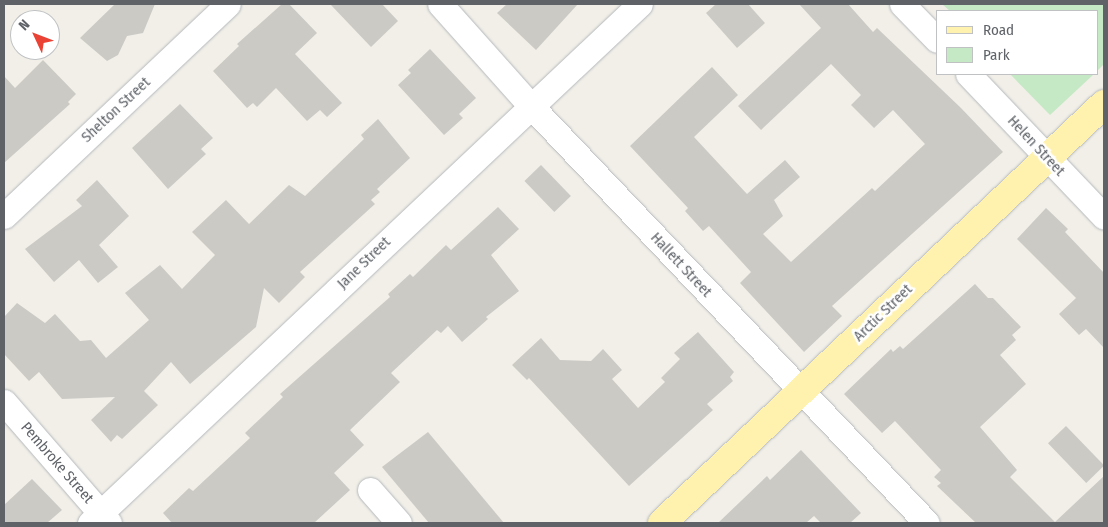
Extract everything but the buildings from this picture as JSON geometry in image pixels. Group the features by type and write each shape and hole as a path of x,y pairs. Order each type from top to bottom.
{"main road":[{"name":"Arctic Street","path":"662,523 1104,104"}],"street":[{"name":"Shelton Street","path":"4,216 228,4"},
{"name":"Hallett Street","path":"440,4 530,105 927,523"},
{"name":"Jane Street","path":"100,520 530,105 640,4"},
{"path":"902,4 936,39"},
{"name":"Helen Street","path":"969,75 1104,217"},
{"name":"Pembroke Street","path":"4,402 100,520"},
{"path":"370,490 399,523"}],"green space":[{"path":"942,4 1104,4 1104,64 1098,70 1098,10 949,10"},
{"path":"1011,75 1093,75 1050,115"}]}
